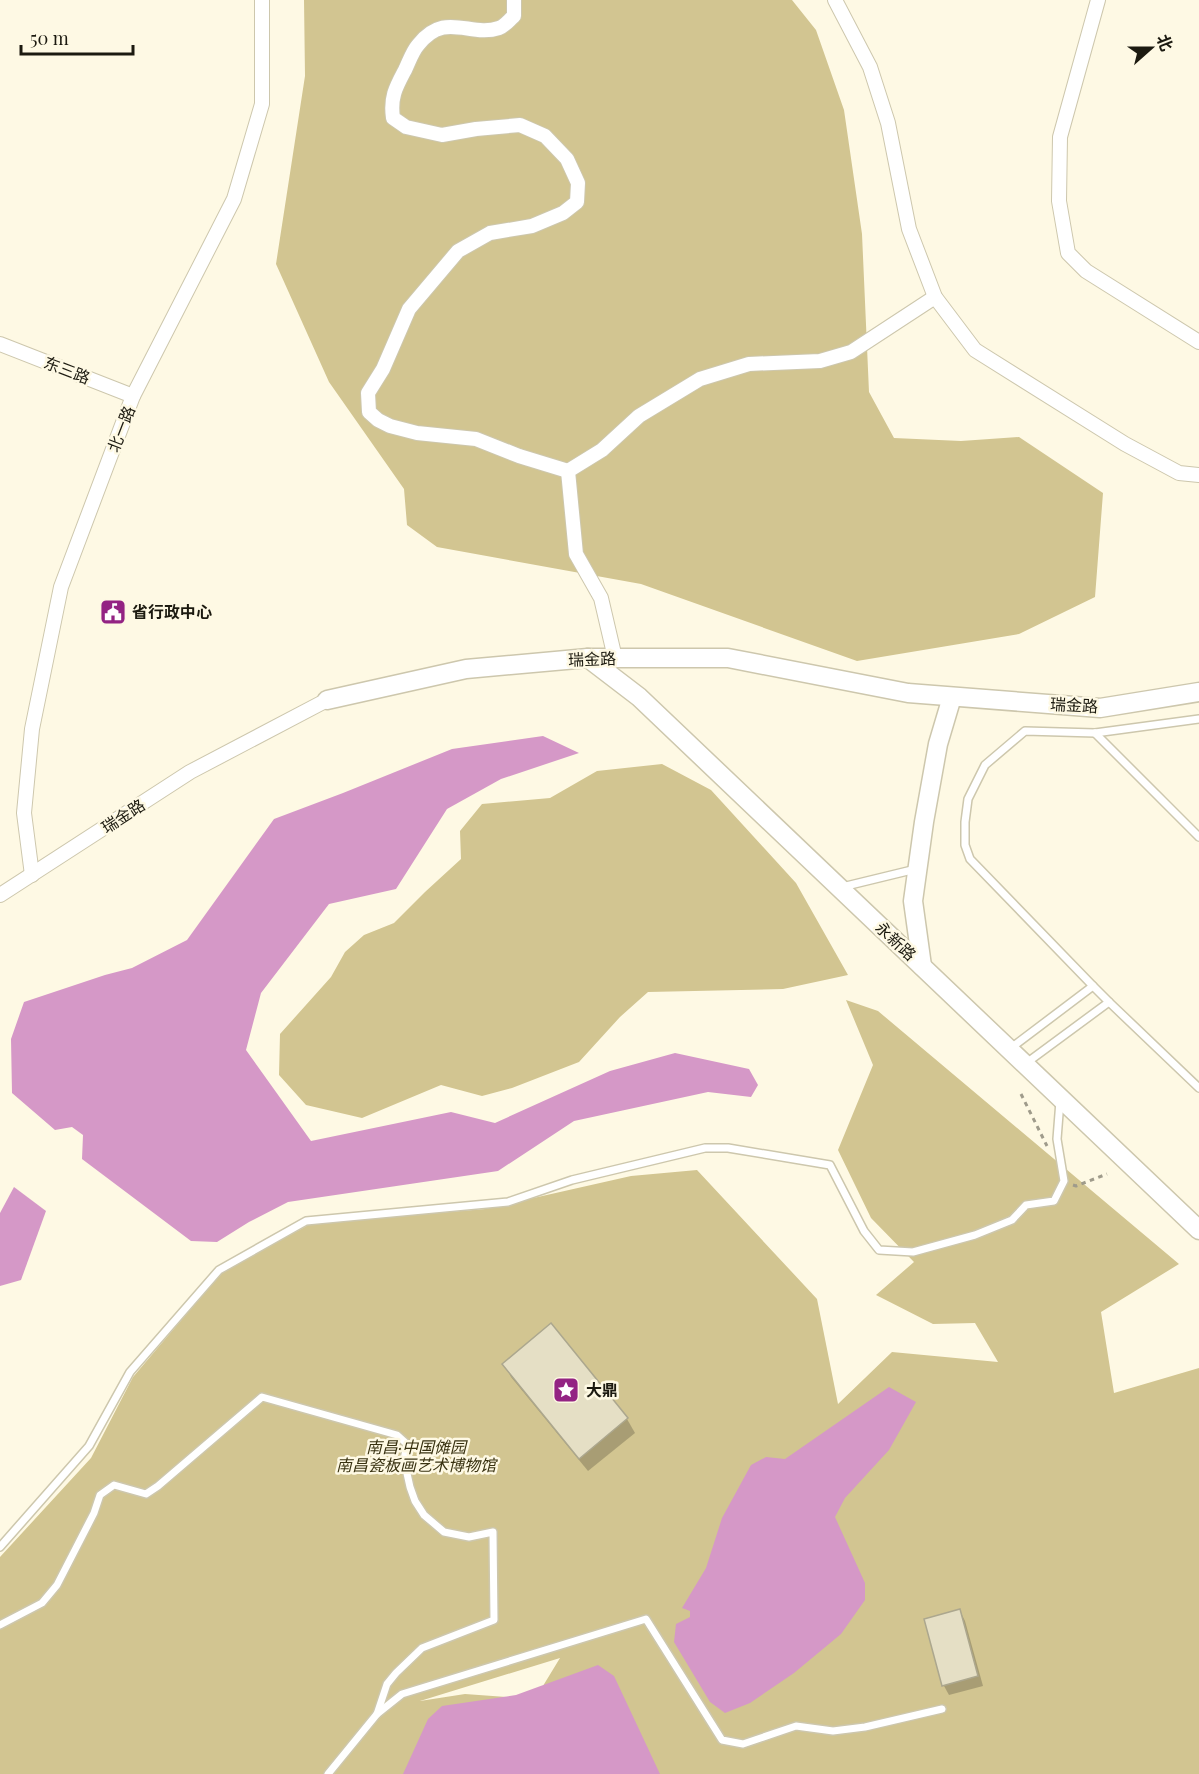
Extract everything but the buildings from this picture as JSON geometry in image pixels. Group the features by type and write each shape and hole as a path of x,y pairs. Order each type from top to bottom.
{"street":[{"name":"北一路","path":"32,875 24,813 33,729 61,587 133,396 234,200 262,105 262,0"},
{"path":"514,0 514,16 502,27 488,30 448,26 433,31 418,45 395,89 391,105 393,118 406,127 442,135 520,125 545,136 567,159 578,183 577,202 563,213 532,226 490,233 458,251 409,309 383,369 368,393 369,412 378,420 390,426 417,433 476,439 519,456 568,471 602,450 639,416 700,379 749,364 820,361 851,352 936,297"},
{"path":"835,0 870,67 888,123 909,228 936,297 975,350 1125,444 1179,473 1199,475"},
{"path":"1098,0 1060,137 1059,201 1068,253 1086,271 1199,342"},
{"name":"东三路","path":"0,344 133,396"},
{"path":"568,471 576,554 601,598 615,658"},
{"name":"瑞金路","path":"0,895 190,772 327,700 465,669 588,658 728,658 908,693 1100,708 1199,692"},
{"name":"永新路","path":"588,658 639,697 1199,1230"},
{"path":"922,966 913,901 938,744 952,697"}],"lane":[{"path":"1199,719 1095,733 1025,731 985,765 968,799 965,834 965,845 970,859 1093,986 1199,1088"},
{"path":"1095,733 1199,837"},
{"path":"840,888 918,868"},
{"path":"1009,1049 1093,986"},
{"path":"1025,1064 1109,1002"},
{"path":"0,1547 89,1446 130,1372 219,1270 306,1221 508,1202 572,1180 665,1156 705,1148 728,1148 830,1165 864,1231 879,1250 913,1252 975,1234 1012,1220 1026,1205 1054,1201 1064,1181 1057,1138 1060,1098"},
{"path":"0,1625 42,1603 57,1585 94,1513 100,1495 114,1485 146,1494 262,1397 397,1435 406,1444 404,1461 410,1487 424,1515 444,1532 469,1537 493,1532 494,1620 423,1648 387,1684 377,1714"},
{"path":"328,1774 377,1714 402,1694 646,1619 722,1740 743,1744 796,1726 832,1731 866,1727 942,1709"}],"green space":[{"path":"304,0 792,0 816,30 844,110 862,234 869,392 894,438 961,441 1019,437 1103,493 1095,597 1019,634 857,661 641,584 437,547 407,525 404,489 329,382 276,264 305,76"},
{"path":"662,764 711,790 796,883 848,975 783,989 648,992 620,1017 579,1062 512,1088 482,1096 441,1085 362,1118 306,1105 279,1075 280,1034 331,977 345,952 364,935 394,923 461,859 460,831 482,804 550,798 597,771"},
{"name":"南昌·中国傩园 南昌瓷板画艺术博物馆","path":"846,1000 878,1011 1179,1264 1101,1312 1114,1393 1199,1368 1199,1774 0,1774 0,1557 91,1458 133,1377 222,1272 312,1223 485,1209 631,1176 697,1170 817,1299 838,1404 892,1352 998,1362 975,1323 933,1324 876,1295 914,1262 871,1218 838,1150 873,1065","holes":["560,1658 535,1699 465,1694 420,1701"]}],"shaded area":[{"path":"543,736 579,753 501,779 447,809 396,889 329,904 261,993 246,1050 311,1141 451,1112 495,1123 610,1071 675,1053 749,1069 758,1085 751,1097 708,1092 574,1121 498,1171 288,1202 217,1242 191,1241 82,1159 83,1135 72,1127 55,1130 12,1093 11,1039 24,1002 132,968 187,940 274,819 452,749"},
{"path":"14,1187 46,1211 21,1280 0,1286 0,1213"},
{"path":"889,1387 916,1402 889,1450 845,1498 835,1517 865,1583 865,1600 841,1634 794,1673 750,1703 725,1713 710,1702 674,1642 676,1624 690,1617 690,1611 682,1608 706,1568 722,1518 751,1465 766,1457 785,1459"},
{"path":"598,1665 614,1676 660,1774 403,1774 428,1719 442,1706 516,1695"}],"place":[{"name":"省行政中心","path":"113,612"},
{"name":"大鼎","path":"566,1390"}]}
